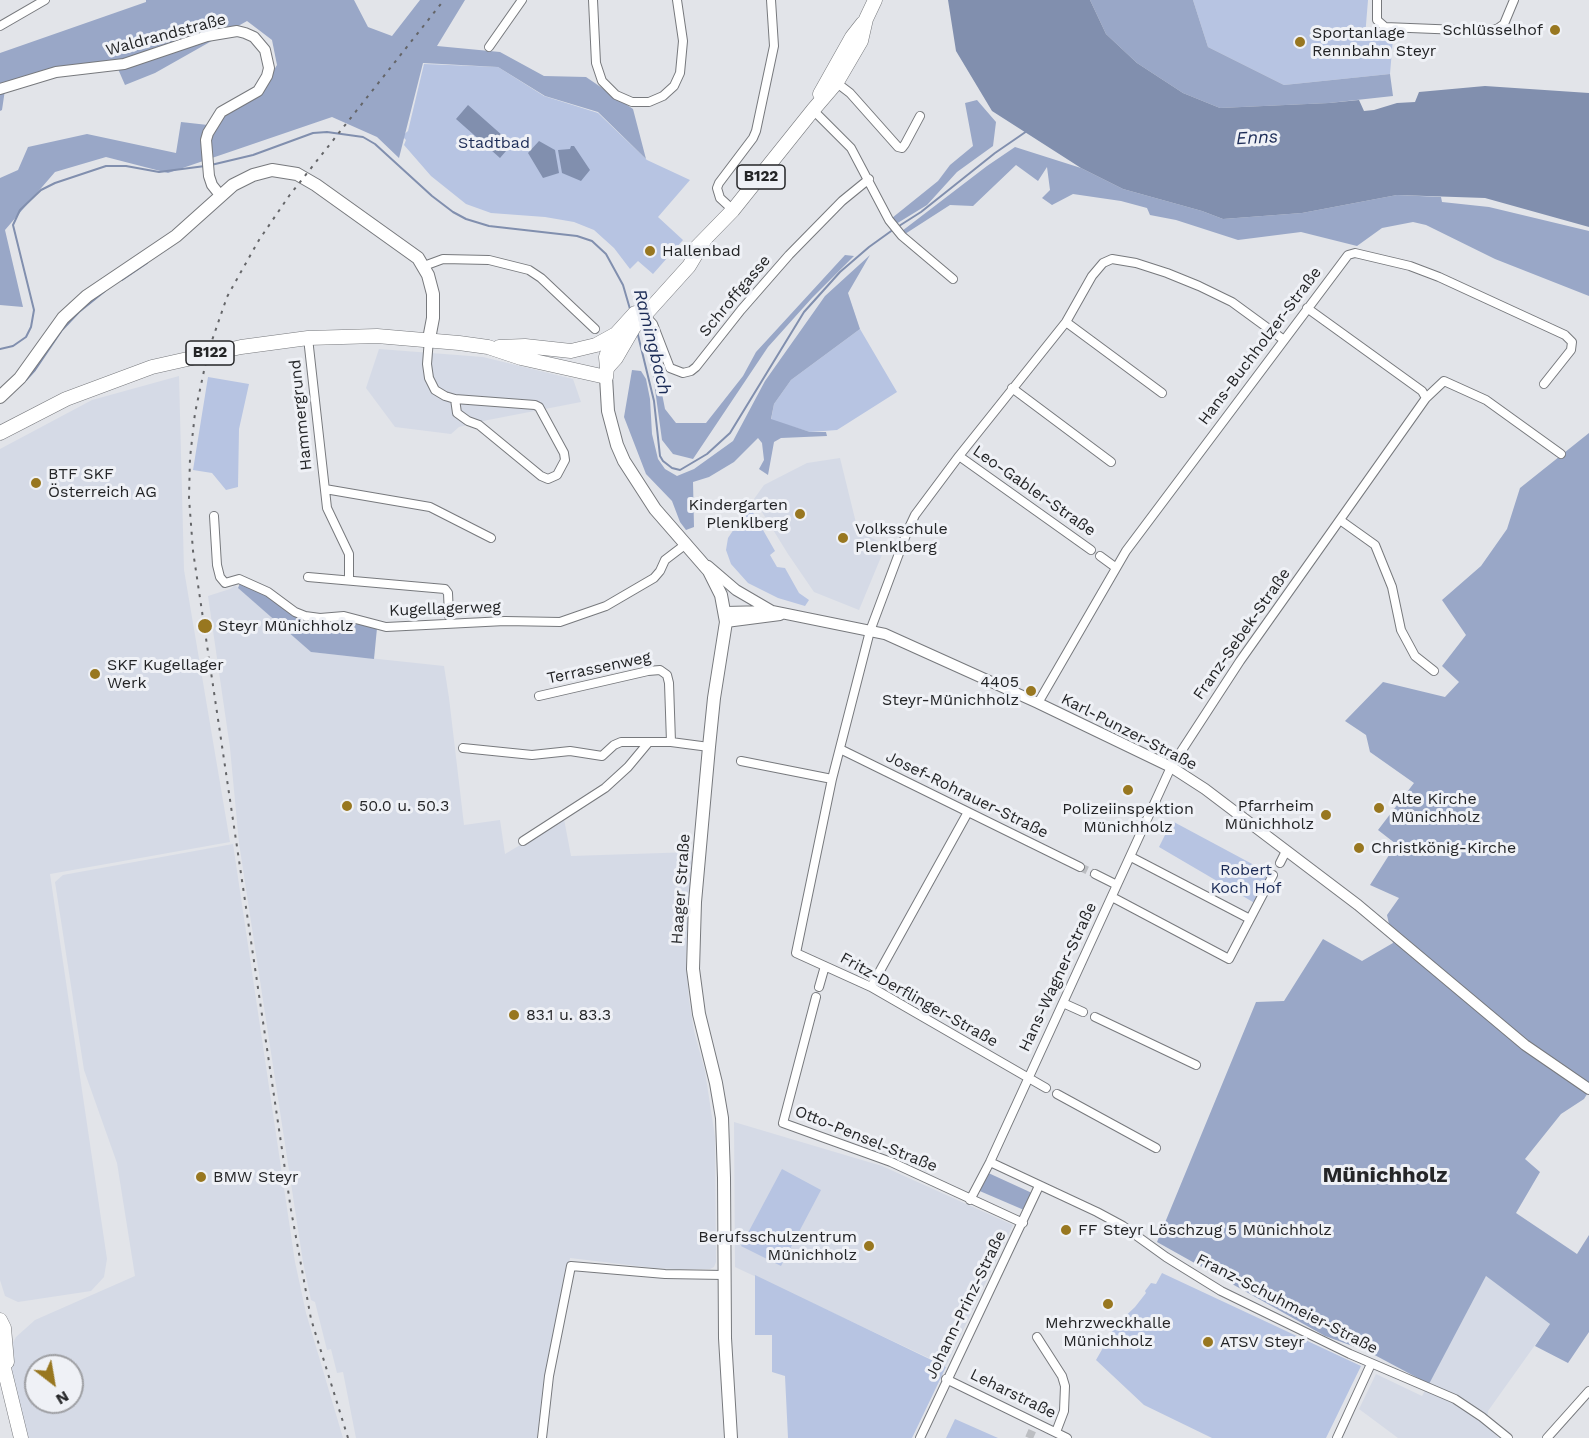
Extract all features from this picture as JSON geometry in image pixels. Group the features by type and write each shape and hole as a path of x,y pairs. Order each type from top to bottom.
{"main road":[{"name":"B122","path":"488,347 521,358 606,372 642,313 682,260 704,241 733,210 813,110 833,80 852,37 866,19 875,0"},
{"path":"0,397 28,369 54,330 73,307 101,285 176,236 220,195 243,179 272,170 297,174 328,192 418,258 424,266 433,294 433,318 429,339"},
{"name":"B122","path":"0,433 76,395 152,367 241,347 308,338 377,336 429,339 488,347 525,346 571,351 596,345 616,334 642,313"},
{"path":"606,372 607,353 616,334"},
{"path":"571,351 598,357 606,372"},
{"name":"Haager Straße","path":"606,372 608,411 624,461 643,494 701,561 716,582 726,617 714,698 695,902 693,969 699,1014 722,1118 726,1383 731,1438"},
{"path":"0,1320 4,1328 8,1382"},
{"path":"0,1352 21,1438"}],"street":[{"path":"0,26 45,0"},
{"path":"489,47 522,0"},
{"path":"593,0 596,63 602,81 616,95 632,102 649,102 663,96 674,86 680,73 683,41 677,0"},
{"path":"733,210 720,198 717,188 756,131 774,46 771,0"},
{"path":"1377,0 1377,20 1385,27 1485,32 1497,29 1504,24 1514,0"},
{"name":"Waldrandstraße","path":"0,89 56,72 124,64 207,36 237,31 245,33 266,50 269,59 267,76 258,91 221,112 208,133 209,176 212,185 220,195"},
{"path":"833,80 850,93 898,147 902,148 905,144 920,116"},
{"path":"813,110 850,148 869,179 889,220 902,236 952,279"},
{"name":"Schroffgasse","path":"642,313 653,324 670,368 683,373 691,371 789,255 842,201 869,179"},
{"name":"Hans-Buchholzer-Straße","path":"1038,703 1115,567 1348,255 1355,253 1410,266 1565,335 1572,342 1571,350 1544,384"},
{"path":"424,266 443,259 489,260 529,270 541,278 595,329"},
{"name":"Leo-Gabler-Straße","path":"796,953 832,779 870,631 907,532 915,515 959,456 1066,322 1102,263 1112,259 1167,273 1205,288 1232,302 1284,340"},
{"path":"1307,309 1422,391 1426,398"},
{"path":"1066,322 1162,393"},
{"name":"Hammergrund","path":"308,338 327,508 349,554 349,580"},
{"path":"429,339 427,364 429,378 435,390 455,399 537,405 564,453 565,460 561,469 552,478 541,476 479,425 457,413 455,399"},
{"name":"Franz-Sebek-Straße","path":"1171,767 1240,661 1426,398 1443,381 1486,400 1561,454"},
{"path":"1012,388 1111,462"},
{"name":"Leo-Gabler-Straße","path":"959,456 1091,550"},
{"name":"Hammergrund","path":"325,489 430,507 491,538"},
{"name":"Kugellagerweg","path":"214,516 217,565 220,577 225,584 239,579 268,592 295,612 305,616 320,618 345,616 386,627 506,621 560,622 606,606 654,578 665,560 686,543"},
{"path":"1340,520 1375,545 1392,587 1401,630 1415,656 1434,671"},
{"name":"Leo-Gabler-Straße","path":"1100,556 1115,567"},
{"name":"Karl-Punzer-Straße","path":"701,561 736,590 771,611 898,639 1171,767 1205,789 1358,905 1525,1045 1589,1089"},
{"path":"308,577 445,590 448,593 449,616"},
{"name":"Karl-Punzer-Straße","path":"726,617 771,611"},
{"name":"Karl-Punzer-Straße","path":"726,617 784,615"},
{"name":"Terrassenweg","path":"539,696 660,670 667,675 669,683 670,742"},
{"path":"463,748 532,755 570,751 602,756 621,742 670,742 710,747"},
{"path":"523,841 605,788 628,767 648,743"},
{"name":"Josef-Rohrauer-Straße","path":"840,749 1080,867"},
{"path":"741,761 832,779"},
{"name":"Hans-Wagner-Straße","path":"970,1200 990,1162 1171,767"},
{"path":"871,987 968,812"},
{"path":"1280,863 1286,851"},
{"path":"1131,856 1250,919"},
{"path":"1095,874 1117,885"},
{"path":"1112,897 1229,959 1273,875"},
{"name":"Fritz-Derflinger-Straße","path":"796,953 871,987 1046,1088"},
{"path":"819,987 825,966"},
{"name":"Otto-Pensel-Straße","path":"816,997 783,1123 891,1162 1023,1223"},
{"path":"1063,1003 1083,1012"},
{"path":"1095,1017 1196,1065"},
{"path":"1057,1094 1156,1148"},
{"name":"Franz-Schuhmeier-Straße","path":"990,1162 1123,1226 1166,1257 1221,1291 1371,1364 1455,1399 1508,1438"},
{"name":"Johann-Prinz-Straße","path":"920,1438 1039,1186"},
{"path":"542,1438 549,1376 570,1268 573,1265 665,1274 724,1275"},
{"path":"1037,1337 1062,1376 1065,1386 1064,1411 1056,1432"},
{"path":"1337,1438 1371,1364"},
{"name":"Leharstraße","path":"946,1379 1035,1426 1067,1438"},
{"path":"1547,1438 1589,1391"}],"shaded area":[{"path":"146,0 354,0 368,27 392,36 420,0 465,0 437,46 500,52 544,76 586,77 633,109 646,159 598,112 545,96 498,67 423,63 399,158 377,137 332,117 168,173 106,157 55,172 5,230 23,307 0,305 0,178 18,170 28,147 87,134 176,153 181,122 217,126 230,108 259,95 277,65 272,40 247,21 155,73 125,85 115,62 6,83 0,111 0,53 146,2"},
{"path":"1090,0 1193,0 1208,47 1284,85 1390,74 1393,96 1329,103 1220,108 1183,93 1137,63 1106,34"},
{"path":"977,100 996,122 993,146 957,172 927,205 896,224 892,218 938,181 950,165 973,146 965,103"},
{"path":"1015,147 1081,168 1123,189 1223,219 1302,213 1397,195 1441,197 1442,202 1489,207 1589,231 1589,296 1495,259 1426,225 1413,222 1382,228 1357,246 1301,232 1238,240 1176,220 1150,215 1147,208 1121,201 1073,194 1052,205 1042,198 1050,190 1047,167 1038,181 1016,165 973,206 950,205 905,234 902,231"},
{"path":"845,255 854,256 768,347 693,459 673,454 662,440 646,341 649,324 657,344 658,373 665,409 676,423 706,423 743,376 756,352"},
{"path":"870,255 848,293 860,329 791,380 774,404 771,419 810,432 826,432 827,436 781,438 774,442 768,475 759,469 764,460 762,443 758,438 734,462 709,477 693,482 694,527 686,530 680,522 672,501 646,474 624,417 632,370 641,371 646,379 650,399 652,434 658,459 665,469 677,476 694,469 733,441 765,381 825,296"},
{"path":"379,349 483,357 573,379 581,402 459,427 451,434 395,427 366,388"},
{"path":"179,376 184,570 230,842 50,874 107,1259 104,1277 91,1291 18,1302 5,1296 0,1280 0,449 92,400"},
{"path":"1589,433 1589,1091 1584,1099 1561,1114 1525,1159 1540,1172 1516,1213 1577,1254 1589,1235 1589,1332 1568,1363 1535,1346 1550,1324 1486,1276 1429,1384 1369,1352 1325,1336 1157,1242 1256,1002 1284,1001 1323,939 1362,961 1393,943 1387,915 1399,898 1370,885 1396,844 1378,830 1414,783 1370,752 1366,735 1345,721 1383,682 1445,697 1459,682 1442,666 1466,635 1442,600 1481,566 1507,529 1520,488"},
{"path":"840,458 858,531 886,545 859,610 814,592 754,499 764,485 807,463"},
{"path":"240,583 264,593 292,613 340,619 377,628 374,659 311,652 238,588"},
{"name":"BMW Steyr","path":"235,585 312,652 444,666 464,825 500,820 505,854 564,819 571,856 693,852 686,961 694,1031 705,1071 715,1137 716,1262 710,1269 676,1269 570,1258 549,1355 537,1438 356,1438 343,1372 337,1373 331,1349 327,1350 315,1302 311,1300 303,1262 239,843 230,748 208,596 230,589"},
{"name":"BMW Steyr","path":"233,844 295,1262 306,1313 343,1438 25,1438 13,1385 10,1354 16,1337 35,1320 135,1276 117,1163 84,1070 55,882 63,875"},
{"name":"Berufsschulzentrum Münichholz","path":"734,1122 882,1166 1013,1225 946,1366 735,1267"},
{"path":"984,1171 1032,1193 1024,1210 975,1189"},
{"path":"1486,1276 1550,1324 1488,1411 1487,1426 1499,1438 1398,1438 1359,1409 1376,1374 1422,1396"}],"green space":[{"name":"Sportanlage Rennbahn Steyr","path":"1193,0 1368,0 1365,37 1393,38 1390,74 1284,85 1208,47"},
{"name":"Stadtbad","path":"424,64 498,67 544,96 598,113 647,160 690,180 658,217 683,240 653,274 638,261 630,269 614,248 594,230 574,222 545,217 491,213 466,204 431,176 404,145 406,140 402,136 408,131"},
{"path":"860,329 897,392 837,430 810,432 771,420 774,404 791,380"},
{"path":"208,377 249,384 239,429 238,487 226,490 212,473 193,470"},
{"path":"751,509 775,551 770,555 777,567 785,568 799,593 809,600 805,606 778,598 748,583 731,564 726,550 728,538"},
{"name":"Robert Koch Hof","path":"1172,821 1269,873 1258,905 1159,847"},
{"path":"782,1169 821,1190 781,1266 741,1246"},
{"name":"ATSV Steyr","path":"1162,1273 1361,1366 1326,1438 1212,1438 1144,1405 1096,1360 1116,1325 1135,1307 1151,1283 1156,1284"},
{"path":"755,1275 946,1367 912,1438 788,1438 785,1376 772,1372 772,1335 755,1335"},
{"path":"955,1419 998,1438 946,1438"}],"water":[{"name":"Enns","path":"948,0 1090,0 1106,34 1137,63 1183,93 1220,108 1359,100 1364,111 1397,103 1415,102 1419,92 1485,86 1589,93 1589,227 1485,198 1397,195 1302,213 1223,219 1123,189 1081,168 992,111 956,51"},
{"path":"468,105 512,144 500,158 456,119"},
{"path":"539,141 555,150 559,173 543,178 528,153"},
{"path":"574,146 590,170 581,181 562,173 558,150 570,149"}],"waterway":[{"name":"Ramingbach","path":"899,226 921,212 995,153 1027,131"},
{"name":"Ramingbach","path":"211,165 253,155 313,133 327,132 363,137 375,144 432,196 466,219 489,226 577,236 592,241 606,254 623,285 630,309"},
{"name":"Ramingbach","path":"0,349 13,346 26,337 31,327 34,310 13,225 20,210 41,190 106,166 126,166 159,172 205,166"},
{"name":"Ramingbach","path":"637,331 654,401 660,456 672,468 680,470 707,454 730,433 804,312 840,272 894,229"},
{"path":"122,280 147,263"},
{"path":"26,380 62,330 79,312 105,291"}],"tunnel":[{"path":"1080,867 1095,874"},
{"path":"1029,1438 1033,1429"}],"railway":[{"path":"348,1438 311,1319 291,1210 193,551 189,498 190,458 195,413 208,352 227,297 259,240 289,196 444,0"}],"place":[{"name":"Schlüsselhof","path":"1555,30"},
{"name":"Sportanlage Rennbahn Steyr","path":"1300,42"},
{"name":"Hallenbad","path":"650,251"},
{"name":"BTF SKF Österreich AG","path":"36,483"},
{"name":"Kindergarten Plenklberg","path":"800,514"},
{"name":"Volksschule Plenklberg","path":"843,538"},
{"name":"Steyr Münichholz","path":"205,626"},
{"name":"SKF Kugellager Werk","path":"95,674"},
{"name":"4405 Steyr-Münichholz","path":"1031,691"},
{"name":"Polizeiinspektion Münichholz","path":"1128,790"},
{"name":"50.0 u. 50.3","path":"347,806"},
{"name":"Alte Kirche Münichholz","path":"1379,808"},
{"name":"Pfarrheim Münichholz","path":"1326,815"},
{"name":"Christkönig-Kirche","path":"1359,848"},
{"name":"83.1 u. 83.3","path":"514,1015"},
{"name":"BMW Steyr","path":"201,1177"},
{"name":"FF Steyr Löschzug 5 Münichholz","path":"1066,1230"},
{"name":"Berufsschulzentrum Münichholz","path":"869,1246"},
{"name":"Mehrzweckhalle Münichholz","path":"1108,1304"},
{"name":"ATSV Steyr","path":"1208,1342"}],"district":[{"name":"Münichholz","path":"1385,1176"}]}
